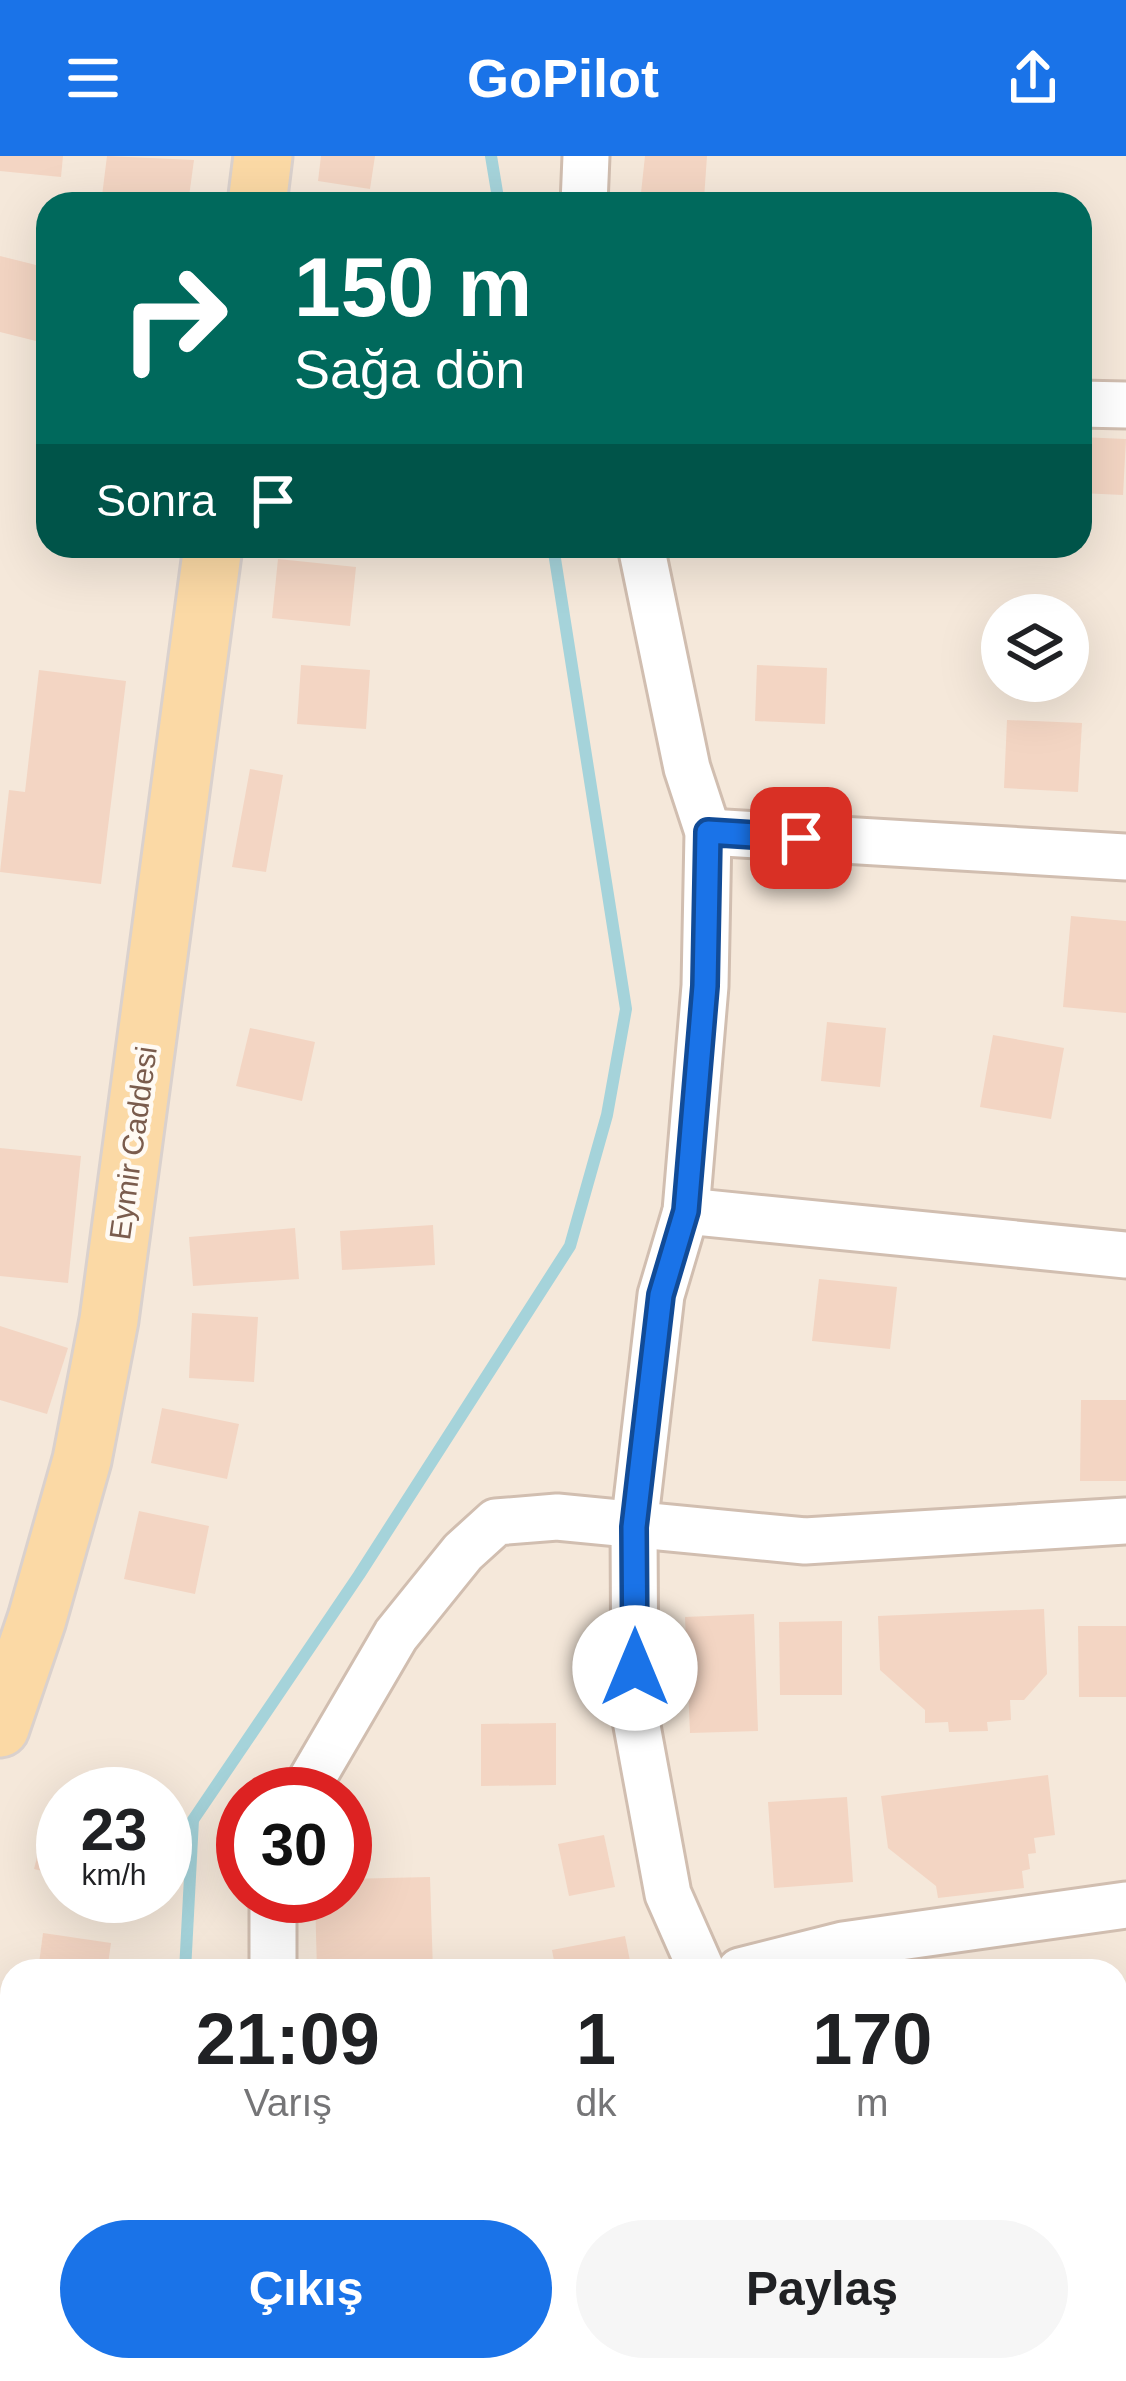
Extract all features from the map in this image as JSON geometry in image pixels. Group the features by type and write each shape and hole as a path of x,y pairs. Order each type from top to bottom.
{"main road":[{"path":"258,192 263,156"},
{"name":"Eymir Caddesi","path":"0,1728 82,1460 109,1320 211,558"}],"street":[{"path":"584,192 586,156"},
{"path":"1092,404 1126,405"},
{"path":"643,558 687,768 708,832 705,986 686,1211 661,1295 634,1527 635,1715 668,1894 697,1959"},
{"path":"708,832 1126,857"},
{"path":"686,1211 1126,1255"},
{"path":"319,1767 396,1635 463,1552 496,1522 557,1517 806,1541 1126,1521"},
{"path":"789,1959 843,1946 1126,1905"},
{"path":"273,1923 273,1959"}],"shaded area":[{"path":"0,156 1126,156 1126,1959 0,1959"}],"building":[{"path":"0,156 63,156 61,177 0,171"},
{"path":"107,156 194,160 190,192 102,192"},
{"path":"321,156 375,156 370,189 318,181"},
{"path":"645,156 707,156 704,192 641,192"},
{"path":"0,256 36,265 36,341 0,332"},
{"path":"1092,438 1126,439 1123,495 1092,494"},
{"path":"278,559 356,567 350,626 272,618"},
{"path":"301,665 370,670 366,729 297,724"},
{"path":"757,665 827,668 825,724 755,721"},
{"path":"39,670 126,681 101,884 0,872 9,790 25,792"},
{"path":"1007,720 1082,723 1078,792 1004,788"},
{"path":"250,769 283,775 266,872 232,867"},
{"path":"1071,916 1126,921 1126,1013 1063,1007"},
{"path":"827,1022 886,1028 880,1087 821,1081"},
{"path":"250,1028 315,1042 302,1101 236,1086"},
{"path":"993,1035 1064,1048 1051,1119 980,1107"},
{"path":"0,1148 81,1156 68,1283 0,1276"},
{"path":"433,1225 435,1265 342,1270 340,1231"},
{"path":"295,1228 299,1279 193,1286 189,1237"},
{"path":"819,1279 897,1287 890,1349 812,1341"},
{"path":"192,1313 258,1317 254,1382 189,1378"},
{"path":"0,1326 68,1348 47,1414 0,1400"},
{"path":"1081,1400 1126,1400 1126,1481 1080,1481"},
{"path":"162,1408 239,1424 227,1479 151,1463"},
{"path":"139,1511 209,1526 195,1594 124,1579"},
{"path":"1044,1609 1047,1674 1024,1700 1010,1700 1011,1720 987,1722 988,1731 949,1732 948,1722 925,1723 925,1710 880,1670 878,1616"},
{"path":"754,1614 758,1731 690,1733 685,1617"},
{"path":"842,1621 842,1695 780,1695 779,1622"},
{"path":"1078,1626 1126,1626 1126,1697 1079,1697"},
{"path":"556,1723 556,1785 481,1786 481,1724"},
{"path":"1048,1775 1055,1835 1034,1838 1036,1853 1028,1854 1030,1869 1022,1871 1024,1888 938,1898 936,1886 888,1848 881,1796"},
{"path":"847,1797 853,1882 774,1888 768,1802"},
{"path":"604,1835 615,1887 569,1896 558,1844"},
{"path":"430,1877 433,1959 317,1959 316,1923 372,1923 372,1878"},
{"path":"43,1933 111,1943 109,1959 40,1959"},
{"path":"625,1936 630,1959 554,1959 552,1950"}],"waterway":[{"path":"491,156 497,192"},
{"path":"186,1959 193,1820 359,1575 570,1246 607,1115 626,1009 555,558"}],"route":[{"path":"635,1668 634,1527 661,1295 686,1211 705,986 708,832 801,838"}]}
